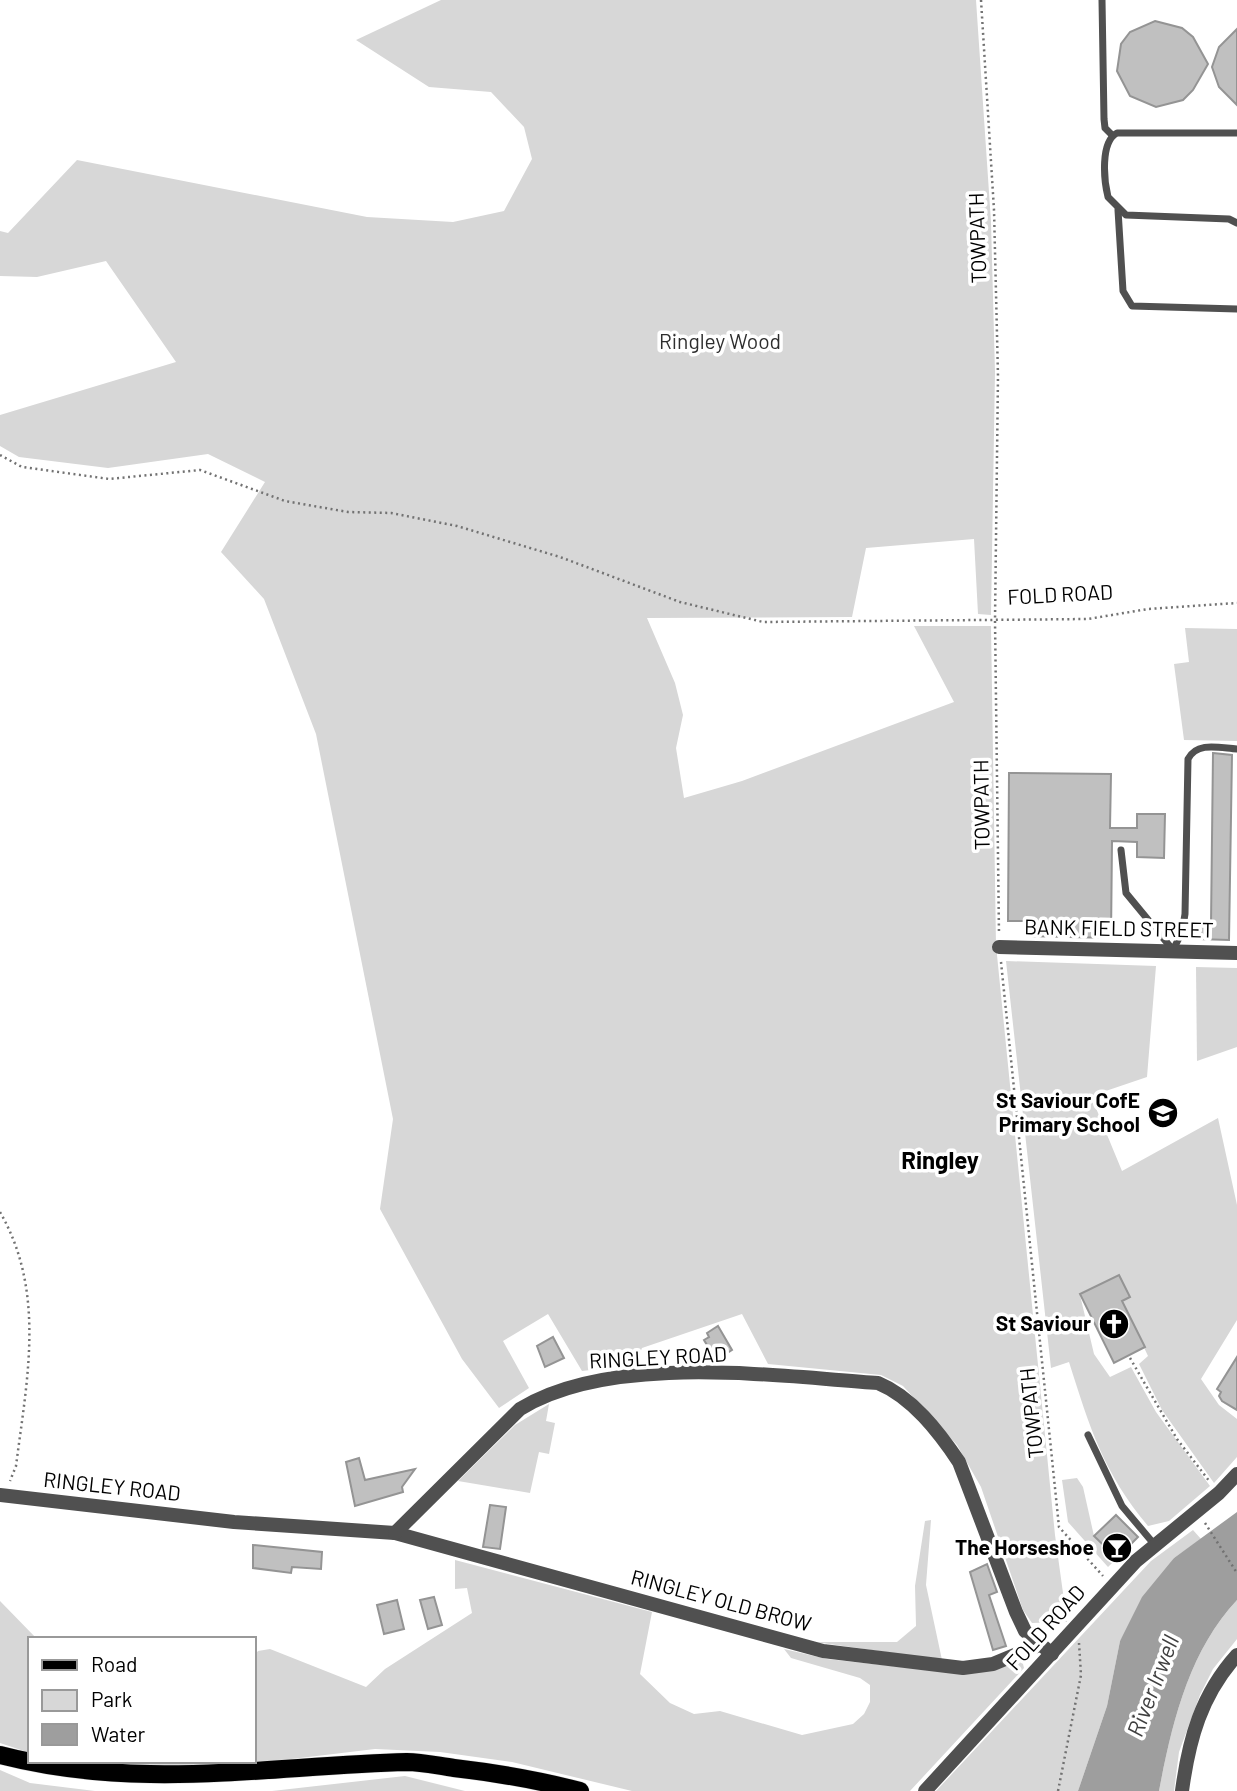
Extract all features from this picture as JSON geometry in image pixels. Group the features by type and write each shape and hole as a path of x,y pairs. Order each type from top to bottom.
{"main road":[{"path":"0,1755 28,1763"},
{"path":"29,1763 104,1778 168,1779 410,1762 525,1777 580,1791"}],"street":[{"name":"BANK FIELD STREET","path":"999,947 1237,953"},
{"name":"RINGLEY ROAD","path":"2,1496 234,1522 395,1533 520,1409 540,1396 568,1386 624,1377 695,1374 878,1382 897,1390 944,1440 959,1462 1025,1631 1052,1654"},
{"name":"FOLD ROAD","path":"925,1791 1112,1586 1154,1544 1219,1493 1237,1474"},
{"name":"RINGLEY OLD BROW","path":"395,1533 823,1651 963,1668 993,1664 1039,1645"},
{"path":"1182,1791 1188,1746 1198,1715 1213,1687 1237,1655"}],"lane":[{"path":"1102,0 1104,119 1105,128 1112,135 1237,132"},
{"path":"1112,135 1106,155 1107,192 1118,210 1123,291 1132,306 1237,309"},
{"path":"1118,210 1139,218 1229,219 1237,223"},
{"path":"1121,850 1126,893 1173,950 1182,932 1185,914 1188,759 1194,749 1200,747 1237,749"},
{"path":"1088,1435 1122,1506 1154,1544"}],"path":[{"name":"TOWPATH","path":"981,0 994,209 998,376 995,620 999,947 1059,1527 1112,1586"},
{"name":"FOLD ROAD","path":"0,455 22,467 109,479 200,470 285,501 348,512 391,513 457,526 560,557 680,602 763,622 1088,619 1148,609 1237,603"},
{"path":"0,1212 23,1265 31,1311 29,1365 16,1465 2,1496"},
{"path":"1130,1358 1177,1439 1219,1493"},
{"path":"1209,1530 1237,1573"},
{"path":"1058,1791 1081,1675 1078,1623"}],"green space":[{"name":"Ringley Wood","path":"441,0 976,0 991,222 995,372 991,615 978,614 974,539 866,548 852,617 647,618 675,683 683,715 676,748 684,798 742,781 954,702 914,626 991,626 996,945 1055,1535 1067,1622 1032,1623 1023,1610 981,1487 957,1445 903,1386 881,1375 768,1364 742,1314 642,1348 635,1365 582,1371 548,1314 503,1341 529,1388 499,1408 462,1359 380,1209 393,1119 316,734 264,599 221,552 265,482 208,454 108,468 19,457 0,446 0,415 176,362 106,261 37,277 0,276 0,231 8,233 77,160 367,217 453,222 504,211 532,159 524,127 491,92 429,87 356,40"},
{"path":"1185,628 1237,629 1237,741 1184,740 1174,664 1189,662"},
{"path":"1006,961 1156,966 1147,1077 1091,1096 1122,1171 1218,1118 1237,1205 1237,1320 1201,1379 1219,1405 1237,1419 1237,1457 1214,1483 1162,1410 1139,1364 1148,1356 1122,1301 1119,1275 1080,1295 1094,1354 1110,1377 1131,1367 1156,1412 1210,1486 1169,1521 1148,1526 1109,1468 1084,1408 1069,1362 1051,1368"},
{"path":"1196,967 1237,968 1237,1047 1197,1061"},
{"path":"549,1404 546,1421 555,1423 549,1454 539,1452 530,1493 458,1481 515,1425"},
{"path":"1077,1478 1083,1487 1094,1536 1117,1558 1108,1567 1068,1522 1062,1480"},
{"path":"931,1520 926,1585 942,1660 815,1642 897,1642 916,1626 915,1586 925,1521"},
{"path":"1193,1530 1201,1539 1174,1558 1120,1641 1107,1706 1078,1791 936,1791 1151,1561"},
{"path":"455,1560 652,1612 640,1674 670,1703 694,1714 720,1711 802,1735 853,1724 864,1714 870,1702 870,1685 860,1678 791,1658 784,1649 827,1659 965,1674 1022,1660 1024,1668 910,1791 632,1791 512,1762 440,1752 375,1749 242,1765 184,1768 112,1763 256,1763 258,1651 270,1649 366,1687 385,1669 472,1613 467,1588 455,1589"},
{"path":"1237,1600 1237,1639 1213,1669 1200,1695 1179,1752 1174,1791 1159,1791 1185,1689 1206,1642"},
{"path":"0,1601 35,1637 28,1637 28,1752 0,1743"},
{"path":"0,1770 30,1783 95,1791 0,1791"},
{"path":"405,1776 465,1791 272,1791"}],"water":[{"name":"River Irwell","path":"1237,1512 1237,1600 1206,1642 1185,1689 1159,1791 1078,1791 1107,1706 1120,1641 1142,1597 1174,1558"}],"building":[{"path":"1155,21 1182,28 1193,37 1208,64 1193,90 1183,100 1156,107 1130,96 1117,71 1121,44 1130,32"},
{"path":"1237,29 1237,105 1219,87 1212,67 1219,47"},
{"path":"1213,753 1232,755 1229,940 1197,939 1198,924 1211,925"},
{"path":"1009,773 1111,774 1110,828 1137,828 1137,814 1165,814 1164,858 1137,857 1137,842 1112,841 1111,938 1026,936 1026,921 1008,921"},
{"name":"St Saviour","path":"1119,1275 1130,1297 1122,1301 1145,1347 1114,1363 1080,1294"},
{"path":"718,1326 732,1350 716,1360 704,1340 709,1337 707,1333"},
{"path":"553,1337 564,1358 545,1367 537,1346"},
{"path":"1237,1357 1237,1410 1222,1401 1219,1396 1221,1392 1217,1389"},
{"path":"359,1458 365,1480 415,1469 402,1487 403,1492 355,1506 346,1462"},
{"path":"490,1505 506,1507 500,1549 483,1547"},
{"name":"The Horseshoe","path":"1116,1515 1138,1537 1117,1558 1094,1536"},
{"path":"253,1545 322,1552 321,1569 292,1567 291,1573 253,1568"},
{"path":"987,1564 997,1592 989,1595 1006,1646 993,1650 970,1572"},
{"path":"434,1597 442,1625 428,1629 420,1600"},
{"path":"397,1600 404,1629 384,1634 377,1605"}],"place":[{"name":"St Saviour CofE Primary School","path":"1163,1113"},
{"name":"St Saviour","path":"1114,1324"},
{"name":"The Horseshoe","path":"1117,1548"}],"district":[{"name":"Ringley","path":"940,1161"}]}
